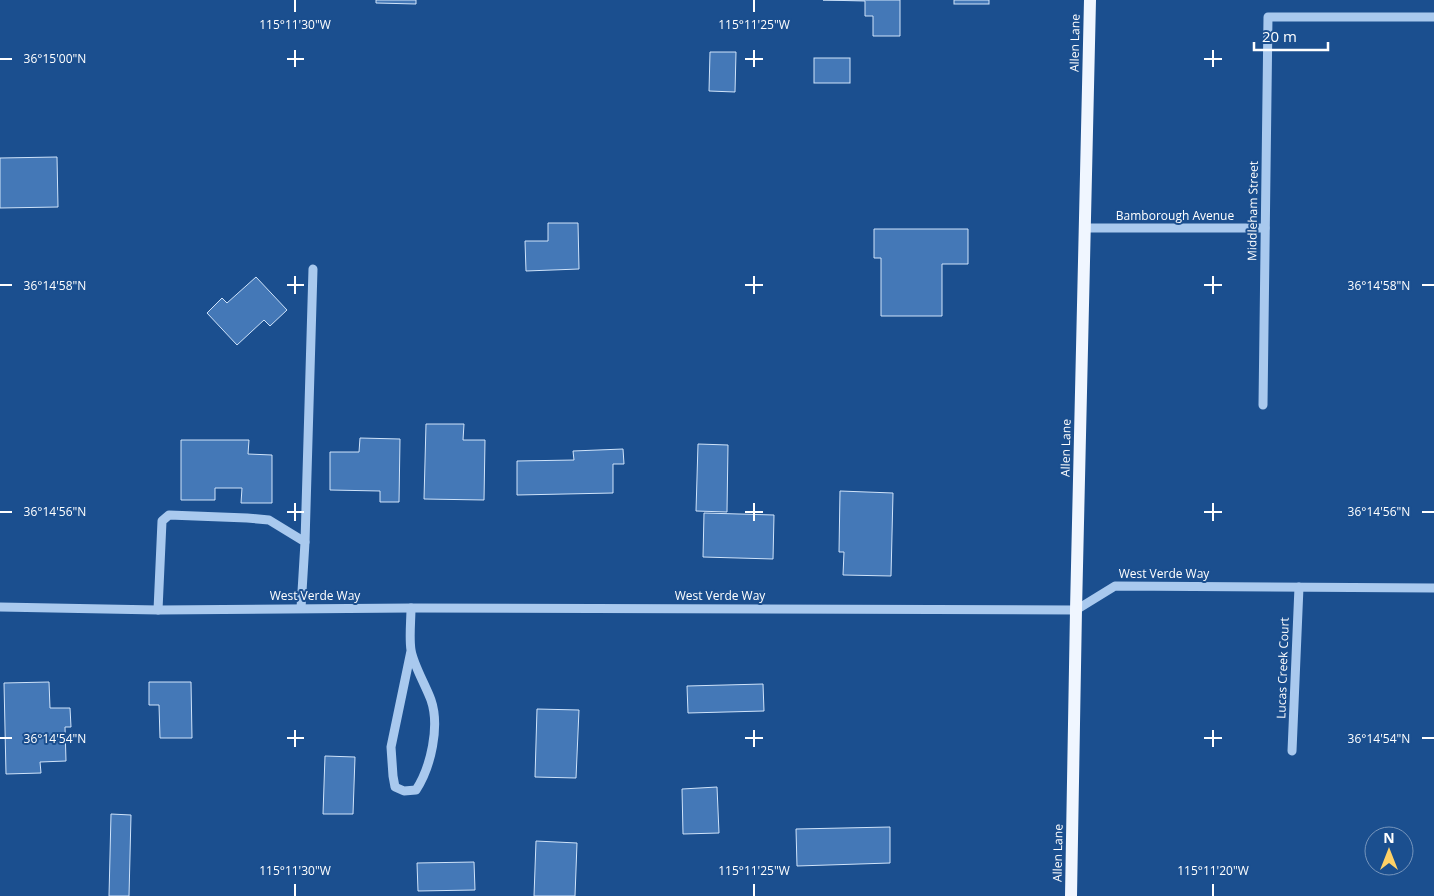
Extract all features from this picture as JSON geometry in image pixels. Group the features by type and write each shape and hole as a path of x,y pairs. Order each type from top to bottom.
{"main road":[{"name":"Allen Lane","path":"1071,896 1090,0"}],"street":[{"name":"Middleham Street","path":"1263,405 1268,17 1434,17"},
{"name":"Bamborough Avenue","path":"1085,228 1266,228"},
{"path":"301,608 305,542 313,269"},
{"path":"158,610 162,521 169,515 269,520 305,542"},
{"name":"West Verde Way","path":"0,607 158,610 301,608 1076,610 1115,586 1434,588"},
{"name":"Lucas Creek Court","path":"1292,751 1298,587"},
{"path":"411,608 411,651 391,747 395,787 404,791 416,790 422,781 435,734 436,723 431,701 411,651"}],"building":[{"path":"376,0 416,0 416,4 376,3"},
{"path":"823,0 900,0 900,36 873,36 873,16 865,16 865,1"},
{"path":"954,0 989,0 989,4 954,4"},
{"path":"710,52 736,52 735,92 709,91"},
{"path":"814,58 850,58 850,83 814,83"},
{"path":"57,157 58,207 0,208 0,158"},
{"path":"548,223 578,223 579,269 526,271 525,241 548,241"},
{"path":"874,229 968,229 968,264 942,264 942,316 881,316 881,258 874,258"},
{"path":"256,277 287,310 270,326 264,320 237,345 207,313 222,298 227,303"},
{"path":"426,424 464,424 463,440 485,440 484,500 424,499"},
{"path":"360,438 400,439 399,502 380,502 380,491 330,490 330,452 359,452"},
{"path":"181,440 249,440 248,454 272,455 272,503 241,503 242,488 215,488 215,500 181,500"},
{"path":"698,444 728,445 727,512 696,511"},
{"path":"623,449 624,464 613,464 613,493 517,495 517,461 574,460 573,451"},
{"path":"840,491 893,493 891,576 843,575 844,552 839,552"},
{"path":"704,513 774,515 773,559 703,557"},
{"path":"49,682 50,708 70,708 71,727 65,727 66,761 40,762 41,773 6,774 4,683"},
{"path":"149,682 191,682 192,738 160,738 159,705 149,705"},
{"path":"763,684 764,711 688,713 687,686"},
{"path":"537,709 579,710 576,778 535,777"},
{"path":"325,756 355,757 353,814 323,814"},
{"path":"717,787 719,833 683,834 682,789"},
{"path":"111,814 131,815 129,896 109,896"},
{"path":"890,827 890,863 797,866 796,829"},
{"path":"536,841 577,843 575,896 534,896"},
{"path":"474,862 475,890 418,891 417,863"}]}
